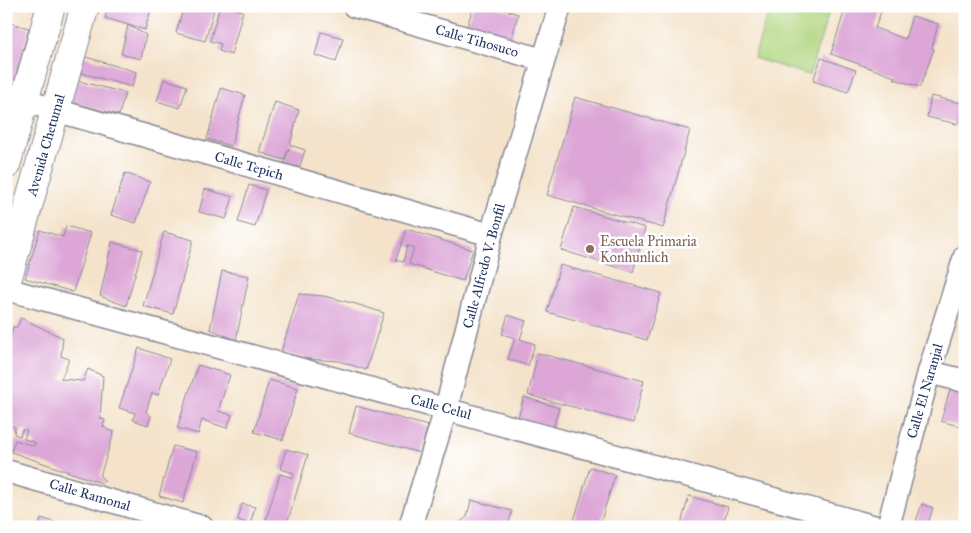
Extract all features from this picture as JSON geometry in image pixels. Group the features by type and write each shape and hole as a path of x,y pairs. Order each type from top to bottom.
{"main road":[{"path":"6,166 16,98 51,6"},
{"name":"Avenida Chetumal","path":"6,284 85,6"}],"street":[{"name":"Calle Tihosuco","path":"354,6 543,60"},
{"name":"Calle Alfredo V. Bonfil","path":"410,527 446,409 492,235 560,6"},
{"name":"Calle Tepich","path":"16,98 492,235"},
{"name":"Calle El Naranjal","path":"888,527 929,372 965,256"},
{"name":"Calle Celul","path":"6,288 876,527"},
{"path":"929,372 965,381"},
{"name":"Calle Ramonal","path":"6,471 202,527"}],"green space":[{"path":"770,6 831,6 809,75 754,58"}],"building":[{"path":"108,6 152,6 145,30 105,18"},
{"path":"184,6 215,6 205,41 176,33"},
{"path":"220,6 243,11 231,55 219,51 221,44 210,41"},
{"path":"473,6 492,6 518,14 511,41 467,28"},
{"path":"643,6 656,6 655,10"},
{"path":"846,6 873,6 882,9 875,28 905,39 912,16 938,24 932,48 934,49 920,87 894,79 895,77 831,54"},
{"path":"6,22 29,28 13,86 6,83"},
{"path":"128,25 146,35 141,59 121,54"},
{"path":"321,32 343,38 336,62 315,55"},
{"path":"82,56 137,72 132,87 78,72"},
{"path":"821,58 856,70 848,92 813,81"},
{"path":"164,79 187,86 180,108 157,101"},
{"path":"75,80 125,93 119,115 69,102"},
{"path":"221,88 245,95 231,146 207,139"},
{"path":"931,96 965,104 965,110 957,124 927,117"},
{"path":"575,97 690,130 663,228 547,195"},
{"path":"275,102 299,110 290,145 305,150 299,169 284,164 289,148 284,160 259,152"},
{"path":"125,173 150,182 136,223 111,215"},
{"path":"249,185 266,190 255,227 238,222"},
{"path":"205,189 233,197 226,219 199,212"},
{"path":"574,207 645,228 633,272 561,250"},
{"path":"66,226 91,233 73,292 25,278 40,230 63,237"},
{"path":"406,229 473,250 463,281 409,264 414,248 407,246 403,262 396,260"},
{"path":"164,232 193,240 173,314 143,306"},
{"path":"112,242 142,250 126,306 100,296"},
{"path":"560,265 661,293 647,340 547,312"},
{"path":"222,271 249,276 236,340 210,329"},
{"path":"299,294 324,296 384,313 366,370 339,361 308,359 281,352"},
{"path":"508,315 526,321 520,339 535,344 528,366 508,359 515,338 502,334"},
{"path":"21,318 63,338 61,356 69,359 61,379 83,381 88,369 103,376 100,418 105,420 103,426 114,432 100,476 105,481 101,483 11,452 15,440 34,446 36,443 24,439 27,430 22,430 20,436 14,434 15,427 6,424 6,340 10,339 13,327 17,327"},
{"path":"139,348 170,359 158,395 152,393 146,412 151,416 148,425 133,420 135,413 119,408"},
{"path":"538,353 644,381 633,423 528,395"},
{"path":"198,365 230,375 218,411 232,415 227,428 202,420 198,434 177,428"},
{"path":"269,380 298,388 283,440 254,432"},
{"path":"951,386 965,390 965,428 941,421"},
{"path":"524,397 559,408 553,429 518,418"},
{"path":"356,406 428,426 420,453 349,433"},
{"path":"173,446 197,452 183,503 159,496"},
{"path":"286,449 308,455 286,527 267,527 264,526 280,474 293,478 294,473 280,469"},
{"path":"590,467 615,475 599,527 572,527"},
{"path":"689,496 728,507 722,527 680,527"},
{"path":"471,500 512,511 508,527 468,527 458,524 467,517"},
{"path":"242,504 255,507 250,524 238,520"},
{"path":"922,504 933,508 928,524 916,521"},
{"path":"41,518 67,526 67,527 39,527"}],"place":[{"name":"Escuela Primaria Konhunlich","path":"590,249"}]}
